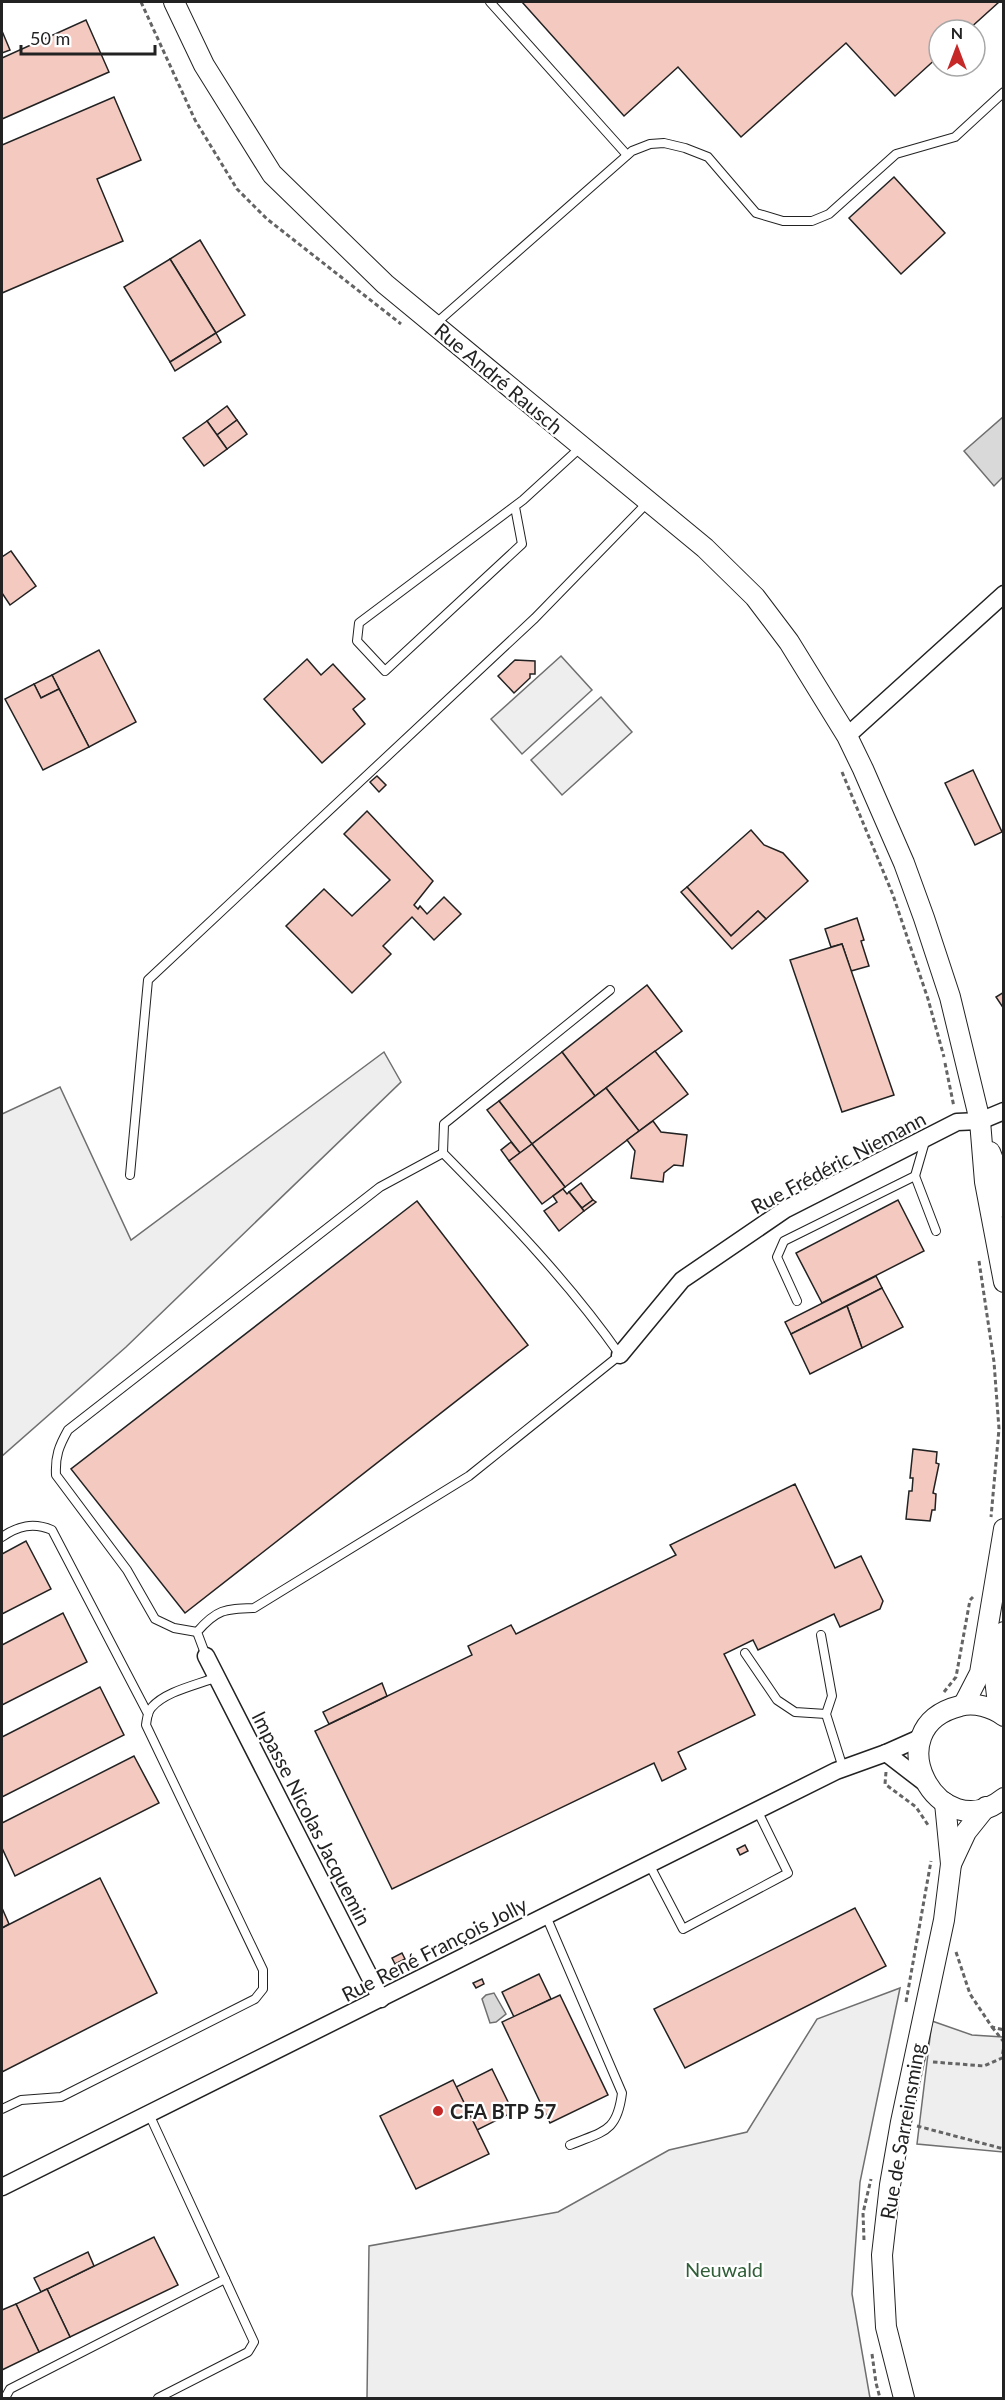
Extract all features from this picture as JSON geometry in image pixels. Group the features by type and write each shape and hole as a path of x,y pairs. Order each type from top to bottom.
{"street":[{"name":"Rue André Rausch","path":"174,2 204,65 272,174 385,284 705,548 755,597 789,642 847,736 882,810 924,918 950,997 981,1126"},
{"path":"847,736 1004,594"},
{"path":"981,1126 1004,1111"},
{"name":"Rue Frédéric Niemann","path":"620,1355 682,1280 786,1209 957,1122 981,1126"},
{"path":"981,1126 997,1170 1004,1207"},
{"path":"981,1126 985,1182 1004,1282"},
{"path":"964,1704 980,1673 997,1527"},
{"path":"1001,1714 996,1679 1004,1632"},
{"name":"Impasse Nicolas Jacquemin","path":"207,1656 381,1999"},
{"path":"995,1803 972,1810 945,1803 933,1794 925,1783 919,1768 918,1752 922,1737 929,1725 951,1708 964,1704 982,1705 1001,1714"},
{"name":"Rue René François Jolly","path":"2,2187 757,1810 843,1768 922,1737"},
{"path":"886,1753 925,1783"},
{"name":"Rue de Sarreinsming","path":"904,2398 886,2327 882,2255 890,2186 901,2122 944,1920 951,1864 945,1803"},
{"name":"Rue de Sarreinsming","path":"951,1864 966,1832 995,1803"}],"lane":[{"path":"490,2 627,155"},
{"path":"434,325 627,155 650,144 664,143 708,157 756,213 783,221 812,221 829,214 896,154 955,136 1004,92"},
{"path":"514,507 522,544 385,671 357,641 359,623 514,507 581,446"},
{"path":"130,1175 148,980 535,618 648,502"},
{"path":"197,1632 210,1617 227,1609 254,1608 469,1476 620,1355 597,1322 506,1217 443,1153 444,1124 609,990"},
{"path":"926,1138 915,1176 936,1231"},
{"path":"197,1632 174,1628 155,1618 127,1570 56,1475 55,1458 58,1447 68,1430 380,1186 443,1153"},
{"path":"797,1300 777,1257 784,1241 915,1176"},
{"path":"2,1537 15,1528 39,1525 52,1530 148,1714"},
{"path":"197,1632 207,1656"},
{"path":"821,1635 832,1696 826,1714 843,1768"},
{"path":"745,1653 777,1700 795,1712 826,1714"},
{"path":"2,2109 21,2100 62,2097 255,1999 264,1989 263,1970 146,1725 152,1707 170,1696 217,1677"},
{"path":"649,1864 683,1929 788,1873 757,1810"},
{"path":"546,1916 622,2093 619,2114 606,2130 570,2145"},
{"path":"148,2114 254,2342 248,2352 158,2398"},
{"path":"4,2398 10,2389 225,2279"}],"path":[{"path":"141,2 195,120 237,189 267,219 402,324"},
{"path":"841,770 893,894 928,999 945,1062 957,1122"},
{"path":"979,1261 994,1362 999,1429 997,1527"},
{"path":"938,1699 956,1677 970,1600 976,1594"},
{"path":"886,1753 885,1784 916,1807 928,1825 930,1833"},
{"path":"904,2013 931,1861"},
{"path":"913,2062 984,2066 1002,2058 1004,2044 970,1994 955,1948"},
{"path":"992,2027 1004,2030"},
{"path":"901,2122 1004,2149"},
{"path":"864,2249 862,2213 873,2171"},
{"path":"872,2351 880,2398"}],"green space":[{"path":"561,656 592,690 522,754 491,719"},
{"path":"601,697 632,732 562,795 531,760"},
{"path":"384,1052 401,1082 126,1347 2,1456 2,1114 60,1087 131,1240"},
{"name":"Neuwald","path":"900,1988 860,2182 852,2294 870,2398 367,2398 369,2246 558,2212 669,2150 747,2132 817,2019"},
{"path":"932,2021 972,2035 1003,2037 1003,2152 917,2144"}],"shaded area":[{"path":"1003,417 1003,477 994,486 964,451"},
{"path":"494,1993 506,2014 496,2022 490,2023 482,1999"}],"building":[{"path":"522,2 999,2 981,18 927,18 927,67 895,96 846,43 741,137 678,67 624,116"},
{"path":"86,20 109,72 2,119 2,58"},
{"path":"2,31 10,50 2,53"},
{"path":"114,97 141,160 97,179 123,241 2,293 2,145"},
{"path":"894,177 945,233 901,274 849,218"},
{"path":"200,240 245,315 216,333 170,259"},
{"path":"170,259 216,333 170,362 124,287"},
{"path":"216,333 221,342 175,371 170,362"},
{"path":"227,406 237,420 217,435 207,421"},
{"path":"237,420 247,434 227,449 217,435"},
{"path":"207,421 227,449 204,466 183,438"},
{"path":"11,551 36,586 10,605 2,593 2,557"},
{"path":"99,650 136,722 89,747 52,675"},
{"path":"307,659 321,675 333,664 365,699 353,709 365,724 322,763 264,699"},
{"path":"515,660 535,661 535,674 530,674 530,678 514,693 498,676"},
{"path":"52,675 59,689 41,698 34,684"},
{"path":"34,684 41,698 59,689 89,747 43,770 5,699"},
{"path":"973,770 1002,832 975,845 945,783"},
{"path":"377,776 386,785 379,792 370,782"},
{"path":"367,811 433,881 414,905 418,909 420,906 427,914 444,897 461,914 434,940 412,917 383,946 391,954 352,993 286,926 324,889 352,916 390,880 344,834"},
{"path":"751,830 764,845 783,853 808,881 766,919 758,911 731,936 687,887"},
{"path":"687,887 731,936 758,911 766,919 732,949 681,892"},
{"path":"857,918 869,966 851,971 842,944 831,947 825,929"},
{"path":"842,944 894,1095 842,1112 790,960"},
{"path":"647,985 682,1031 595,1096 562,1052"},
{"path":"1004,992 1004,1009 996,997"},
{"path":"655,1051 688,1094 639,1131 606,1088"},
{"path":"562,1052 595,1096 532,1144 499,1101"},
{"path":"606,1088 639,1131 565,1187 532,1144"},
{"path":"499,1101 532,1144 520,1153 487,1110"},
{"path":"653,1121 661,1132 687,1135 683,1166 674,1165 664,1173 663,1182 631,1178 635,1151 627,1140"},
{"path":"511,1142 520,1153 509,1161 501,1150"},
{"path":"532,1144 565,1187 542,1204 509,1161"},
{"path":"581,1183 593,1200 582,1208 569,1192"},
{"path":"563,1189 567,1194 569,1192 584,1211 559,1231 544,1211 557,1202 553,1196"},
{"path":"593,1200 596,1202 584,1211 582,1208"},
{"path":"898,1200 924,1251 822,1303 796,1253"},
{"path":"417,1201 528,1345 185,1613 71,1469"},
{"path":"876,1276 882,1288 791,1334 785,1322"},
{"path":"882,1288 903,1327 862,1348 847,1306"},
{"path":"847,1306 862,1348 810,1374 791,1334"},
{"path":"913,1449 937,1452 936,1463 939,1464 933,1493 936,1494 935,1510 932,1510 930,1521 906,1519 909,1491 912,1491 913,1478 910,1478"},
{"path":"795,1484 835,1568 861,1556 883,1601 880,1609 840,1627 834,1614 758,1650 753,1640 724,1654 755,1715 678,1752 686,1769 662,1781 654,1763 392,1889 315,1731 472,1655 468,1646 511,1625 516,1634 676,1555 670,1545"},
{"path":"26,1541 51,1589 2,1614 2,1554"},
{"path":"63,1613 87,1662 2,1705 2,1645"},
{"path":"382,1683 387,1696 329,1724 323,1712"},
{"path":"100,1687 124,1735 2,1797 2,1737"},
{"path":"134,1756 159,1803 15,1876 2,1848 2,1823"},
{"path":"745,1845 748,1851 740,1855 737,1849"},
{"path":"100,1878 157,1993 2,2072 2,1928"},
{"path":"2,1908 9,1924 2,1928"},
{"path":"855,1908 886,1966 685,2068 654,2009"},
{"path":"402,1953 405,1959 395,1964 392,1958"},
{"path":"539,1974 551,1999 514,2017 502,1992"},
{"path":"482,1979 484,1984 476,1988 473,1983"},
{"path":"560,1995 608,2095 550,2123 502,2022"},
{"path":"492,2069 513,2112 477,2130 456,2087"},
{"path":"453,2080 489,2154 416,2189 380,2116"},
{"path":"154,2237 178,2285 70,2337 47,2289"},
{"path":"88,2252 94,2266 41,2292 34,2278"},
{"path":"47,2289 70,2337 39,2352 16,2304"},
{"path":"16,2304 39,2352 2,2370 2,2310"}],"place":[{"name":"CFA BTP 57","path":"438,2111"}]}
